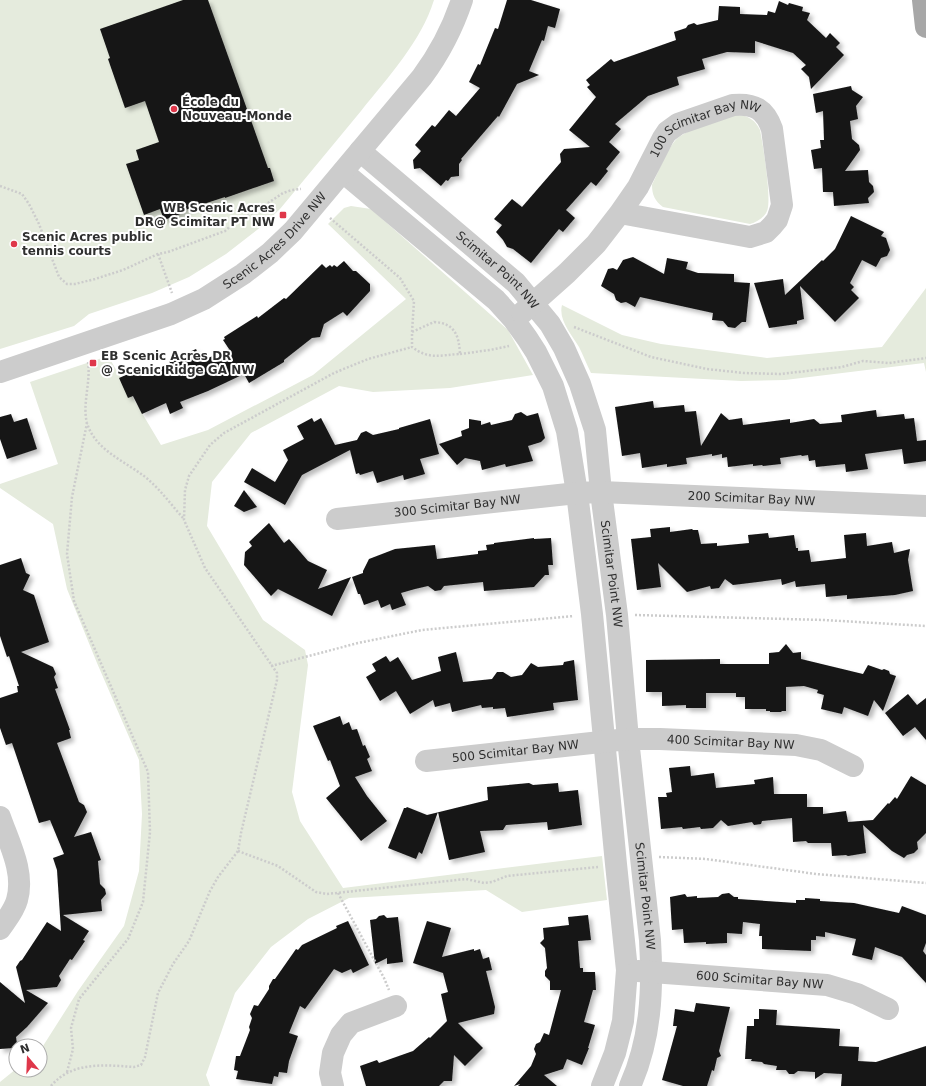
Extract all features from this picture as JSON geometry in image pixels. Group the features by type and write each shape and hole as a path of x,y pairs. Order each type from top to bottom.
{"main road":[{"path":"923,0 926,27"}],"street":[{"name":"Scenic Acres Drive NW","path":"0,372 171,314 204,299 243,274 270,253 293,231 422,78 434,61 454,22 462,0"},
{"name":"100 Scimitar Bay NW","path":"514,320 567,273 596,244 620,213 638,186 663,138 671,128 678,124 726,107 742,104 751,105 759,109 770,121 782,205 777,220 766,232 750,237 620,213"},
{"name":"Scimitar Point NW","path":"360,151 516,282 534,303 550,324 564,348 584,395 595,430 600,492 617,615 652,972 652,998 649,1024 644,1048 630,1086"},
{"name":"Scimitar Point NW","path":"343,172 496,300 514,320 536,352 553,386 567,431 577,493 592,614 627,970 623,1021 615,1054 602,1086"},
{"name":"200 Scimitar Bay NW","path":"577,493 600,492 926,506"},
{"name":"300 Scimitar Bay NW","path":"337,519 577,493"},
{"name":"400 Scimitar Bay NW","path":"604,742 628,739 660,739 796,745 821,750 853,766"},
{"name":"500 Scimitar Bay NW","path":"426,761 604,742"},
{"path":"0,817 19,876 17,900 13,911 0,929"},
{"name":"600 Scimitar Bay NW","path":"627,970 827,985 857,994 888,1008"},
{"path":"333,1086 330,1073 333,1053 342,1035 351,1023 396,1006"}],"path":[{"path":"0,186 22,194 29,204 39,224 59,277 67,284 75,284 123,270 158,254 168,252 225,231 234,223 256,211 283,193 301,189"},
{"path":"330,218 400,278 414,301 412,347 420,354 430,356 460,354 514,345"},
{"path":"158,254 172,294"},
{"path":"412,332 434,322 443,322 456,332 459,338 460,354"},
{"path":"571,325 651,357 707,369 744,374 794,373 842,367 863,361 889,363 926,358"},
{"path":"67,1072 73,1049 71,1028 79,999 128,939 143,902 150,832 148,772 74,601 67,554 72,497 87,423 86,407 89,368 84,344"},
{"path":"184,520 185,490 188,476 210,445 224,433 334,373 368,359 412,347"},
{"path":"51,1086 67,1072 77,1068 93,1065 134,1067 141,1065 145,1057 158,993 173,964 189,941 210,891 218,877 238,851 277,680 277,673 205,568 184,520 151,482 100,446 87,423"},
{"path":"271,666 358,643 422,630 580,615"},
{"path":"634,615 824,620 926,626"},
{"path":"238,851 278,866 316,892 327,894 466,879 484,883 492,882 507,876 604,867"},
{"path":"652,857 706,859 816,874 926,883"},
{"path":"338,893 384,978 396,1006"}],"shaded area":[{"name":"École du Nouveau-Monde","path":"0,0 434,0 421,30 393,72 280,209 262,226 226,254 189,277 152,293 89,314 74,326 0,349"},
{"path":"738,115 751,119 760,130 768,196 767,211 764,216 758,221 750,224 663,207 660,205 654,198 652,185 671,146 675,141 684,134 697,128"},
{"path":"351,206 371,209 508,330 533,375 450,388 373,392 339,386 251,433 212,482 207,526 263,620 305,650 308,665 292,792 300,821 343,888 602,856 607,900 522,912 486,890 349,898 308,919 271,947 235,993 206,1075 210,1086 0,1086 0,1082 8,1076 8,1078 48,1078 48,1038 78,991 124,926 139,871 142,814 139,760 67,589 53,524 0,488 0,484 58,464 30,382 108,356 161,445 208,430 313,375 406,299 328,224 344,208"},
{"path":"926,288 926,372 924,363 785,380 741,381 591,373 579,347 564,322 561,311 562,305 622,335 661,344 767,358 882,347"}],"building":[{"path":"183,0 208,0 274,181 182,211 183,213 164,220 160,209 144,215 126,164 139,160 136,150 159,142 145,101 125,108 108,59 110,58 100,29"},
{"path":"507,0 531,0 560,9 555,28 548,26 544,41 542,40 529,71 539,75 517,84 499,117 498,116 461,159 462,160 459,164 459,176 451,177 441,186 420,168 414,169 413,160 421,151 415,145 432,125 435,127 449,110 456,116 480,88 469,82 478,64 480,65 495,28 498,29"},
{"path":"779,1 788,5 789,3 803,7 802,11 810,13 807,20 826,38 830,33 840,43 836,47 844,55 811,89 809,77 801,69 806,65 793,53 755,41 755,53 727,52 702,59 705,69 677,77 679,85 648,96 615,124 621,129 609,142 620,152 606,169 608,171 596,186 591,182 566,210 575,218 563,232 559,229 531,263 513,249 507,247 496,232 502,225 494,219 512,199 522,207 561,162 560,154 564,149 590,147 569,130 596,97 587,87 590,85 586,80 611,59 614,62 676,40 674,32 686,28 688,25 694,23 697,25 718,20 719,6 740,7 740,14 767,15 768,11 775,13"},
{"path":"851,86 852,90 863,97 856,106 858,119 850,121 852,139 859,145 860,150 845,171 868,170 869,182 873,186 874,192 868,198 869,203 834,206 833,192 823,192 822,168 814,169 811,150 821,148 820,140 824,140 823,111 816,113 813,94"},
{"path":"851,216 884,232 881,236 886,238 890,250 887,256 881,258 876,267 862,260 850,283 854,287 851,290 859,298 835,322 800,286 804,319 797,321 797,324 769,328 754,283 783,279 785,295 835,249"},
{"path":"633,257 664,274 667,258 688,262 686,269 698,273 734,274 734,282 750,283 746,322 742,322 735,328 728,327 723,321 712,320 713,313 640,297 635,307 626,302 621,303 616,300 614,294 601,286 608,269 613,268 617,270 623,260"},
{"path":"344,261 353,271 356,271 370,284 370,291 347,316 343,312 324,324 320,337 312,338 284,360 284,362 249,383 244,374 180,402 183,408 170,414 166,403 142,414 133,396 128,398 119,378 142,368 145,375 170,363 169,361 196,349 201,361 229,349 223,340 225,339 224,337 257,316 258,318 284,298 286,299 322,264 326,268 330,265 332,267 334,265 337,267"},
{"path":"653,401 654,408 684,405 685,412 696,411 701,446 721,413 729,420 742,418 743,425 790,419 790,423 814,419 820,424 842,422 841,415 876,410 877,417 904,414 905,419 914,418 917,441 926,440 926,461 904,464 902,449 865,454 868,469 846,472 845,464 816,467 815,460 809,461 808,455 780,458 781,464 753,466 753,464 728,467 727,457 722,458 722,454 712,456 712,454 686,458 687,464 667,467 667,464 642,468 640,453 622,456 615,407"},
{"path":"521,412 527,416 538,413 545,438 541,442 528,446 533,461 506,467 505,464 482,470 480,461 465,458 457,465 439,444 462,436 461,431 469,428 469,419 481,421 481,425 490,422 491,425 512,420 515,414"},
{"path":"11,414 14,422 27,418 37,449 7,459 0,439 0,417"},
{"path":"312,418 314,422 321,418 335,445 357,440 361,433 366,431 373,435 399,429 430,419 439,454 420,459 425,474 404,480 403,475 377,483 373,471 360,475 359,473 356,474 350,450 302,475 285,505 244,482 252,468 275,482 288,460 283,450 304,439 297,426"},
{"path":"244,490 257,507 244,512 234,506"},
{"path":"269,523 284,543 289,539 308,561 327,570 318,589 351,577 332,616 278,589 271,596 244,565 245,552 252,546 249,542"},
{"path":"670,527 670,532 692,529 698,530 701,544 717,543 717,546 749,543 748,535 768,533 769,538 794,535 796,548 798,548 798,551 809,550 811,562 846,558 844,535 866,533 867,546 892,542 894,553 910,549 908,560 913,591 895,595 847,599 847,595 826,597 825,584 796,587 795,581 782,585 781,579 733,585 725,579 719,588 711,589 710,586 687,592 658,563 661,587 637,590 631,539 651,537 650,529"},
{"path":"534,538 551,538 553,565 548,565 549,575 545,575 534,587 484,591 483,582 444,586 441,590 435,591 428,586 401,593 406,605 392,610 390,604 381,608 378,600 364,605 352,577 363,573 369,559 395,549 435,545 437,559 478,554 478,551 487,550 486,545"},
{"path":"21,558 26,573 30,575 23,590 34,595 49,642 21,652 53,667 56,674 54,677 58,688 55,689 70,730 71,738 57,743 79,802 84,805 87,812 74,837 91,832 101,860 98,861 100,884 105,889 106,894 101,900 102,911 63,915 89,931 83,940 85,941 72,960 70,959 59,976 61,980 57,987 26,990 48,1003 16,1038 8,1038 8,1048 0,1049 0,982 25,1003 16,967 47,922 61,931 57,870 53,858 64,854 50,820 39,823 12,743 6,745 0,728 0,698 18,692 17,686 19,686 9,656 7,657 0,636 0,565"},
{"path":"786,644 793,653 801,652 801,659 863,674 868,665 889,671 890,674 896,676 883,711 874,700 868,716 844,707 842,714 821,709 824,695 817,693 818,690 804,686 786,687 786,711 781,712 770,712 766,711 766,709 745,709 745,697 736,697 736,693 706,693 706,708 686,708 686,705 662,706 662,692 646,692 646,660 720,659 720,664 769,664 769,653 779,652"},
{"path":"456,652 463,682 492,679 497,672 503,672 511,677 522,675 531,663 538,667 563,665 564,662 574,660 578,700 553,703 554,710 507,717 505,708 482,708 481,705 452,712 450,703 435,707 433,700 410,714 396,691 380,701 366,677 376,671 372,664 386,656 390,662 398,657 412,680 441,671 438,657"},
{"path":"908,694 917,705 926,698 926,740 915,727 903,736 885,713"},
{"path":"340,716 343,725 349,722 352,730 357,729 363,746 365,745 370,757 367,759 372,771 355,777 367,796 387,821 361,841 326,798 340,786 330,760 328,761 313,726"},
{"path":"690,766 691,776 714,773 716,788 755,784 754,780 773,777 774,794 807,794 807,807 823,807 823,814 846,811 848,822 873,820 888,803 889,804 895,797 897,799 911,776 926,785 926,833 917,842 918,849 914,853 907,855 904,858 892,851 863,825 866,853 848,856 832,856 831,843 808,843 806,841 793,842 792,818 762,821 761,824 754,825 752,822 728,826 721,820 713,828 701,829 700,827 683,829 682,827 661,829 658,797 667,797 666,793 672,792 669,768"},
{"path":"529,783 533,785 558,783 559,792 578,790 582,825 548,830 547,822 506,825 503,830 480,831 485,852 449,860 438,812 488,800 487,787"},
{"path":"407,807 427,815 438,812 422,854 419,852 416,859 388,848 404,808"},
{"path":"729,893 734,897 738,897 738,899 796,903 796,900 805,900 805,898 820,899 820,901 854,903 899,913 902,906 926,915 926,943 923,951 926,955 926,983 902,957 875,947 872,960 852,955 856,939 825,932 825,937 816,936 816,940 811,940 811,951 762,949 762,936 759,936 760,924 743,922 742,934 727,933 727,943 684,943 683,929 672,930 670,897 685,894 687,897 697,896 697,898 718,897 722,894"},
{"path":"384,915 387,918 398,917 403,962 387,964 387,958 375,964 370,920"},
{"path":"588,915 591,940 578,941 580,968 583,968 583,972 595,972 596,990 593,990 584,1022 595,1025 589,1048 582,1065 567,1059 563,1069 544,1075 557,1086 518,1086 520,1084 514,1086 531,1066 536,1054 534,1049 536,1044 540,1042 544,1033 549,1035 561,990 550,990 550,981 545,976 545,971 547,968 545,948 540,943 544,939 543,928 569,925 568,917"},
{"path":"348,921 369,965 353,973 351,969 342,973 334,969 305,1009 300,1006 289,1033 298,1036 289,1061 287,1073 279,1072 278,1077 274,1076 272,1084 236,1079 238,1071 234,1070 236,1056 240,1056 250,1030 249,1027 252,1018 250,1014 254,1005 258,1006 269,989 273,979 275,979 296,949 298,950 302,945"},
{"path":"427,921 451,928 442,957 474,949 474,951 480,949 483,959 489,957 492,970 486,971 495,1007 494,1014 458,1023 483,1048 465,1066 454,1055 452,1081 444,1081 439,1086 366,1086 360,1066 377,1060 379,1063 413,1051 429,1037 430,1038 447,1021 441,994 448,992 443,973 413,963"},
{"path":"696,1003 730,1007 719,1051 721,1056 717,1058 714,1071 712,1070 707,1086 683,1086 662,1080 677,1026 673,1026 675,1009 694,1012"},
{"path":"759,1009 777,1010 776,1025 840,1029 839,1046 859,1047 858,1061 876,1062 926,1046 926,1086 841,1086 842,1074 824,1073 815,1079 815,1072 798,1071 794,1074 789,1074 786,1070 776,1070 777,1066 751,1061 752,1059 745,1059 747,1026 754,1026 754,1019 759,1019"}],"place":[{"name":"École du Nouveau-Monde","path":"174,109"},
{"name":"WB Scenic Acres DR@ Scimitar PT NW","path":"283,215"},
{"name":"Scenic Acres public tennis courts","path":"14,244"},
{"name":"EB Scenic Acres DR @ Scenic Ridge GA NW","path":"93,363"}]}
